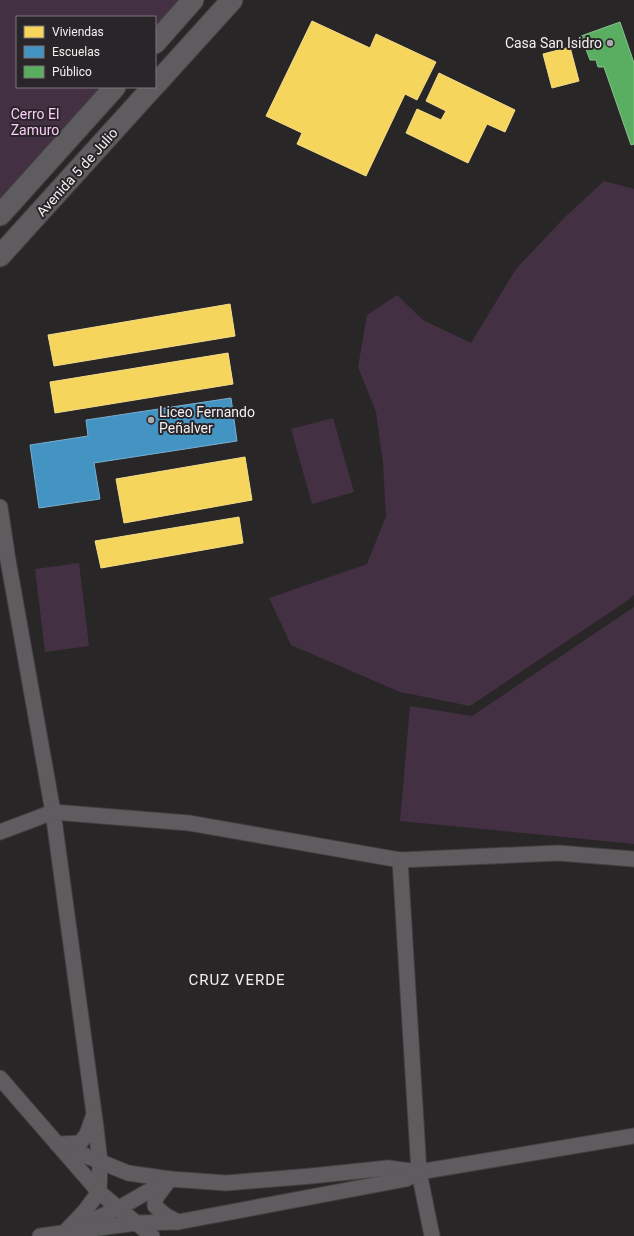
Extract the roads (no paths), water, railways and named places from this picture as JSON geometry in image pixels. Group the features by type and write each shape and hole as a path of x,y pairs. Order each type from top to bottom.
{"street":[{"name":"Avenida 5 de Julio","path":"156,84 232,0"},
{"path":"156,42 192,1"},
{"name":"Avenida 5 de Julio","path":"0,215 114,88"},
{"name":"Avenida 5 de Julio","path":"0,256 152,88"},
{"path":"0,507 53,812 100,1162 99,1192 84,1212 63,1234"},
{"path":"0,832 53,812 189,823 400,860 558,853 634,859"},
{"path":"400,860 418,1172 432,1236"},
{"path":"0,1078 99,1192 152,1236"},
{"path":"57,1144 80,1143 87,1134 94,1114"},
{"path":"57,1144 128,1173 170,1179 226,1183 388,1168 418,1172 634,1136"},
{"path":"40,1236 136,1223 178,1222 406,1179 418,1172"},
{"path":"63,1234 119,1208 170,1179"},
{"path":"170,1179 155,1199 154,1206 165,1215 178,1222"}],"place":[{"name":"Casa San Isidro","path":"610,43"},
{"name":"Liceo Fernando Peñalver","path":"151,420"}],"district":[{"name":"CRUZ VERDE","path":"237,980"}],"park label":[{"name":"Cerro El Zamuro","path":"35,122"}]}
